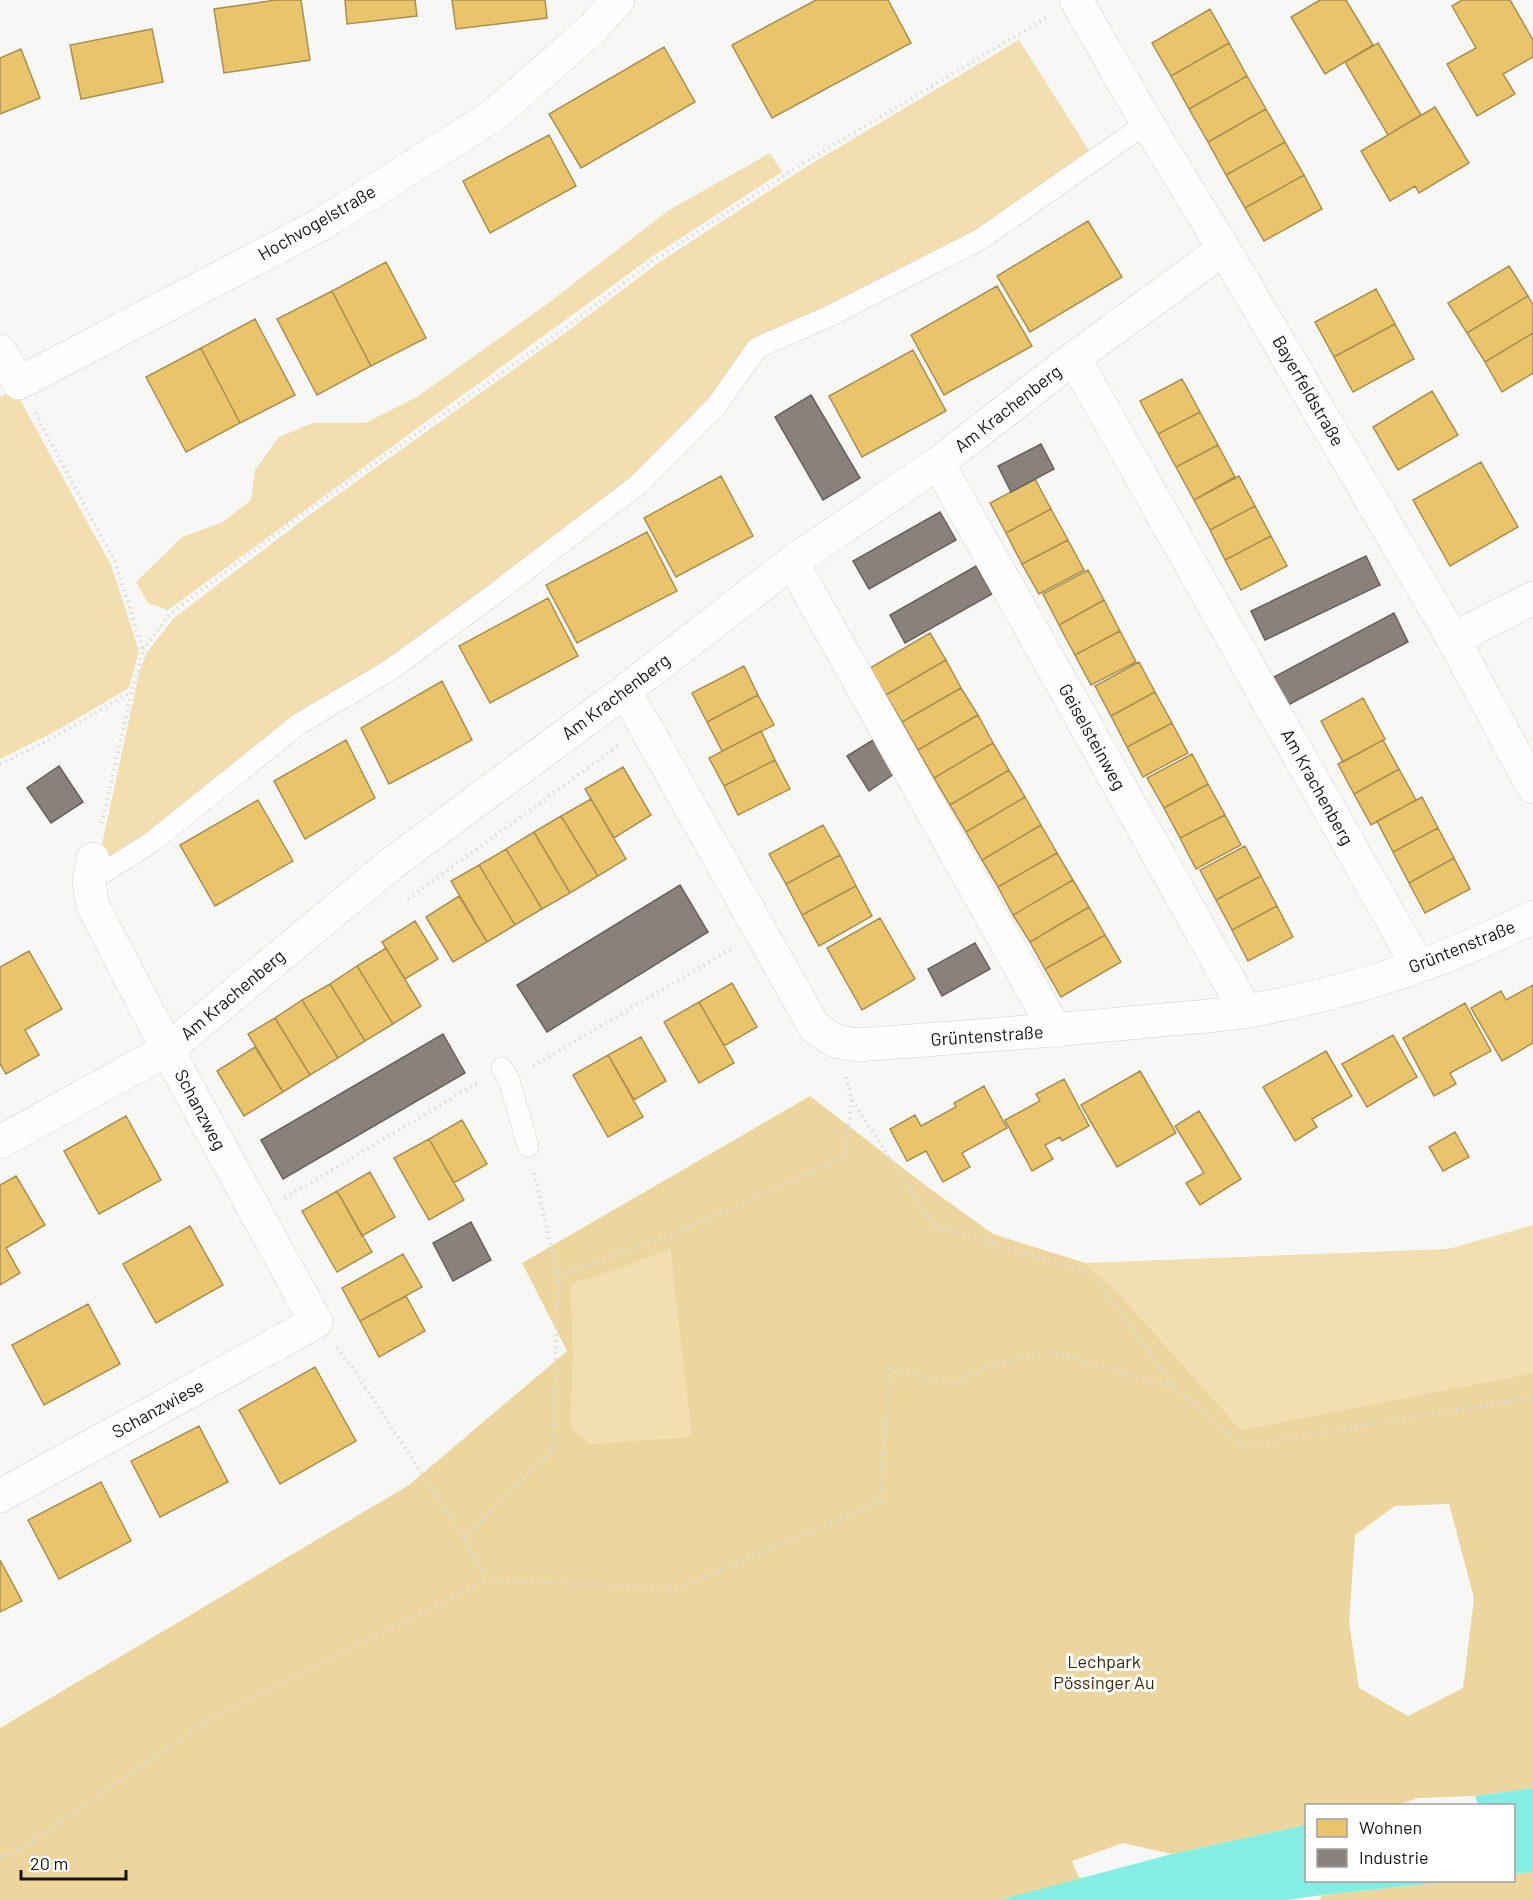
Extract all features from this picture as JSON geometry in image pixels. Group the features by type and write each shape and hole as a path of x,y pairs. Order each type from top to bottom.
{"street":[{"name":"Hochvogelstraße","path":"19,383 320,225 494,115 592,28 618,0"},
{"name":"Bayerfeldstraße","path":"1076,0 1453,639 1533,787"},
{"name":"Am Krachenberg","path":"168,1049 391,864 625,691 792,562 938,464 1074,357 1224,249"},
{"path":"0,351 19,383"},
{"name":"Am Krachenberg","path":"1074,357 1418,966"},
{"name":"Geiselsteinweg","path":"938,464 1246,1011"},
{"path":"792,562 1056,1031"},
{"path":"1453,639 1533,598"},
{"name":"Grüntenstraße","path":"625,691 815,1028 835,1041 858,1046 1056,1031 1246,1011 1333,993 1418,966 1508,930 1533,917"},
{"name":"Schanzweg","path":"91,871 93,906 316,1322"},
{"path":"0,1142 168,1049"},
{"name":"Schanzwiese","path":"0,1496 316,1322"}],"lane":[{"path":"91,871 152,842 299,724 399,664 639,484 717,405 757,348 830,316 981,239 1147,123"},
{"path":"502,1068 509,1080 528,1146"}],"path":[{"path":"91,871 143,650 171,614 303,514 567,327 654,260 804,163 1076,0"},
{"path":"19,383 115,562 143,650"},
{"path":"0,764 54,737 132,691"},
{"path":"531,1068 760,932"},
{"path":"835,1041 852,1100 933,1225 1092,1274 1174,1387 1242,1446 1533,1397"},
{"path":"296,1191 502,1068"},
{"path":"558,1276 682,1230 844,1157 852,1100"},
{"path":"464,1538 553,1450 558,1276 528,1146"},
{"path":"316,1322 352,1367 464,1538 487,1580"},
{"path":"0,1857 20,1849 209,1719 487,1580 677,1588 880,1502 890,1370 954,1383 989,1365 1051,1352 1174,1387"}],"shaded area":[{"path":"1019,40 1092,155 977,235 756,345 714,401 634,482 96,872 140,669 147,652 174,618 308,516 569,330 658,263 806,167"},
{"path":"770,153 782,172 653,256 168,610 148,603 136,582 182,537 223,522 251,500 255,470 279,437 313,423 365,423 417,397 547,304 669,210"},
{"path":"14,389 111,565 139,651 129,688 52,733 0,759 0,397"},
{"path":"1533,1225 1533,1373 1241,1430 1115,1289 1085,1263 1448,1249"},
{"path":"670,1247 693,1438 590,1444 571,1427 573,1353 571,1284 619,1269"}],"green space":[{"name":"Lechpark Pössinger Au","path":"810,1096 925,1185 993,1234 1085,1263 1115,1289 1241,1430 1533,1373 1533,1788 1475,1796 1418,1798 1401,1804 1305,1804 1305,1825 1172,1854 1123,1843 1072,1861 1080,1880 999,1900 0,1900 0,1728 409,1485 567,1351 522,1263","holes":["670,1248 692,1437 590,1444 571,1427 573,1353 571,1284 619,1269","1449,1504 1474,1598 1463,1688 1408,1716 1359,1688 1349,1622 1355,1535 1395,1506"]},
{"path":"1533,1872 1533,1900 1319,1900 1322,1895 1446,1882 1515,1882 1515,1874"}],"water":[{"path":"1533,1788 1533,1872 1515,1874 1515,1804 1478,1804 1475,1796"},
{"path":"1305,1825 1305,1882 1446,1882 1287,1900 999,1900 1172,1854"}],"building: Wohnen":[{"path":"276,0 301,0 310,60 224,73 214,9"},
{"path":"345,0 415,0 417,16 347,24"},
{"path":"452,0 545,0 547,18 456,29"},
{"path":"816,0 888,0 911,43 772,118 732,45"},
{"path":"1320,0 1346,0 1373,45 1325,74 1291,17"},
{"path":"1462,0 1510,0 1533,40 1533,57 1503,74 1515,94 1477,116 1447,64 1476,48 1452,6"},
{"path":"1210,9 1229,43 1171,76 1152,43"},
{"path":"152,29 163,82 81,99 70,45"},
{"path":"1229,43 1247,76 1189,109 1171,76"},
{"path":"1378,43 1421,115 1388,135 1345,62"},
{"path":"664,47 695,102 581,168 549,114"},
{"path":"21,49 40,98 0,114 0,58"},
{"path":"1247,76 1266,109 1208,142 1189,109"},
{"path":"1435,107 1469,163 1419,193 1415,186 1390,201 1361,151"},
{"path":"1266,109 1285,142 1226,175 1208,142"},
{"path":"549,135 576,186 490,233 463,181"},
{"path":"1285,142 1304,175 1245,208 1226,175"},
{"path":"1304,175 1322,209 1264,241 1245,208"},
{"path":"1088,221 1122,277 1030,332 997,276"},
{"path":"386,262 426,338 371,366 332,291"},
{"path":"1509,266 1528,296 1467,333 1448,303"},
{"path":"997,286 1032,346 944,395 911,335"},
{"path":"1376,289 1395,324 1334,357 1315,322"},
{"path":"332,291 371,366 317,395 277,319"},
{"path":"1528,296 1533,305 1533,333 1485,362 1467,333"},
{"path":"255,319 295,395 240,423 201,348"},
{"path":"1395,324 1414,359 1353,392 1334,357"},
{"path":"1533,333 1533,373 1502,392 1485,362"},
{"path":"201,348 240,423 186,452 146,377"},
{"path":"913,350 946,411 862,457 829,396"},
{"path":"1182,379 1200,412 1158,434 1140,401"},
{"path":"1432,391 1458,435 1398,470 1373,427"},
{"path":"1200,412 1218,445 1176,467 1158,434"},
{"path":"1218,445 1235,477 1194,500 1176,467"},
{"path":"1481,462 1518,527 1450,566 1413,500"},
{"path":"721,476 753,536 676,577 644,518"},
{"path":"1239,476 1255,506 1210,530 1194,500"},
{"path":"1035,479 1051,509 1006,533 990,503"},
{"path":"1255,506 1271,536 1225,560 1210,530"},
{"path":"1051,509 1068,540 1022,564 1006,533"},
{"path":"647,532 677,591 577,643 546,585"},
{"path":"1271,536 1287,566 1241,590 1225,560"},
{"path":"1068,540 1084,570 1039,594 1022,564"},
{"path":"1088,570 1104,600 1059,625 1043,594"},
{"path":"548,598 578,656 490,703 459,646"},
{"path":"1104,600 1120,631 1075,655 1059,625"},
{"path":"1120,631 1136,662 1091,685 1075,655"},
{"path":"930,633 946,660 886,695 870,668"},
{"path":"946,660 961,688 902,722 886,695"},
{"path":"1139,662 1155,692 1111,716 1095,686"},
{"path":"744,666 758,695 707,722 692,693"},
{"path":"442,681 472,740 389,784 361,728"},
{"path":"961,688 978,715 918,750 902,722"},
{"path":"1155,692 1172,723 1127,747 1111,716"},
{"path":"758,695 774,725 722,751 707,722"},
{"path":"1363,698 1385,739 1343,762 1321,721"},
{"path":"978,715 993,743 934,778 918,750"},
{"path":"1172,723 1188,753 1143,777 1127,747"},
{"path":"761,731 775,760 724,786 709,758"},
{"path":"346,740 375,798 305,839 274,781"},
{"path":"1383,740 1399,769 1354,794 1338,764"},
{"path":"993,743 1009,770 950,805 934,778"},
{"path":"1192,754 1208,784 1164,808 1147,778"},
{"path":"775,760 790,789 738,815 724,786"},
{"path":"623,767 651,815 614,838 585,789"},
{"path":"1399,769 1416,800 1371,825 1354,794"},
{"path":"1009,770 1025,797 966,832 950,805"},
{"path":"1208,784 1225,815 1180,838 1164,808"},
{"path":"1025,797 1041,825 982,860 966,832"},
{"path":"1422,797 1438,828 1393,852 1377,821"},
{"path":"591,799 626,859 598,876 561,816"},
{"path":"258,800 293,861 215,906 180,845"},
{"path":"1225,815 1241,845 1196,869 1180,838"},
{"path":"561,816 598,876 570,893 534,832"},
{"path":"823,825 840,855 786,884 769,854"},
{"path":"1041,825 1057,853 998,887 982,860"},
{"path":"1438,828 1454,858 1409,883 1393,852"},
{"path":"534,832 570,893 542,909 506,849"},
{"path":"1245,846 1261,876 1216,900 1200,870"},
{"path":"506,849 542,909 515,925 479,865"},
{"path":"1057,853 1073,880 1013,915 998,887"},
{"path":"840,855 856,886 802,915 786,884"},
{"path":"1454,858 1470,889 1425,913 1409,883"},
{"path":"479,865 515,925 487,942 451,881"},
{"path":"1261,876 1277,906 1232,930 1216,900"},
{"path":"1073,880 1089,907 1030,942 1013,915"},
{"path":"856,886 872,916 819,946 802,915"},
{"path":"459,896 487,942 453,962 426,917"},
{"path":"1277,906 1293,937 1248,961 1232,930"},
{"path":"1089,907 1105,935 1045,969 1030,942"},
{"path":"880,918 915,979 862,1010 827,948"},
{"path":"415,921 438,959 405,979 382,942"},
{"path":"1105,935 1121,962 1061,997 1045,969"},
{"path":"386,948 421,1006 393,1024 357,966"},
{"path":"29,951 62,1009 25,1030 39,1055 6,1074 0,1064 0,967"},
{"path":"357,966 393,1024 365,1041 330,984"},
{"path":"732,983 757,1027 724,1046 699,1002"},
{"path":"330,984 365,1041 338,1058 302,1000"},
{"path":"1533,985 1533,1043 1502,1061 1471,1008 1501,991 1506,1000"},
{"path":"302,1000 338,1058 310,1075 275,1018"},
{"path":"699,1002 734,1063 699,1083 664,1022"},
{"path":"1465,1003 1491,1051 1450,1073 1456,1084 1434,1096 1403,1038"},
{"path":"275,1018 310,1075 283,1092 248,1034"},
{"path":"1393,1035 1417,1077 1367,1107 1342,1064"},
{"path":"641,1037 666,1081 634,1100 608,1055"},
{"path":"255,1047 283,1092 244,1116 217,1071"},
{"path":"1326,1051 1352,1096 1312,1119 1317,1127 1295,1141 1263,1087"},
{"path":"608,1055 643,1117 608,1137 573,1075"},
{"path":"1140,1071 1176,1133 1117,1167 1081,1105"},
{"path":"1064,1079 1089,1126 1062,1141 1060,1137 1045,1145 1053,1159 1032,1171 1005,1120 1040,1101 1036,1094"},
{"path":"984,1086 1007,1128 962,1153 970,1167 943,1182 926,1151 907,1161 890,1129 915,1115 921,1126 956,1107 954,1103"},
{"path":"1199,1111 1241,1179 1200,1205 1186,1183 1204,1173 1175,1126"},
{"path":"126,1116 161,1180 99,1214 64,1151"},
{"path":"462,1120 487,1164 454,1183 429,1139"},
{"path":"1455,1132 1469,1157 1443,1171 1429,1147"},
{"path":"429,1139 464,1200 429,1220 394,1158"},
{"path":"370,1172 395,1217 362,1236 337,1191"},
{"path":"16,1176 45,1225 6,1248 20,1273 0,1285 0,1185"},
{"path":"337,1191 372,1252 337,1272 302,1211"},
{"path":"190,1226 223,1285 156,1323 123,1264"},
{"path":"403,1254 422,1287 360,1321 342,1288"},
{"path":"406,1296 425,1331 379,1357 360,1321"},
{"path":"88,1304 120,1364 44,1405 12,1345"},
{"path":"315,1367 356,1441 280,1484 239,1410"},
{"path":"199,1426 228,1482 160,1517 131,1461"},
{"path":"101,1482 131,1541 59,1579 28,1520"},
{"path":"0,1560 22,1601 0,1612"}],"building: Industrie":[{"path":"811,395 860,478 823,500 775,417"},
{"path":"1041,444 1054,469 1011,492 998,466"},
{"path":"940,512 956,540 869,589 853,561"},
{"path":"1366,556 1380,585 1265,640 1251,611"},
{"path":"976,566 992,594 905,643 890,615"},
{"path":"1394,613 1408,642 1288,705 1274,677"},
{"path":"873,740 894,774 869,791 847,756"},
{"path":"59,766 83,802 51,823 27,788"},
{"path":"680,885 708,932 547,1032 517,985"},
{"path":"975,943 990,969 942,996 928,969"},
{"path":"443,1034 465,1073 283,1179 261,1140"},
{"path":"471,1222 491,1260 453,1281 433,1243"}]}
